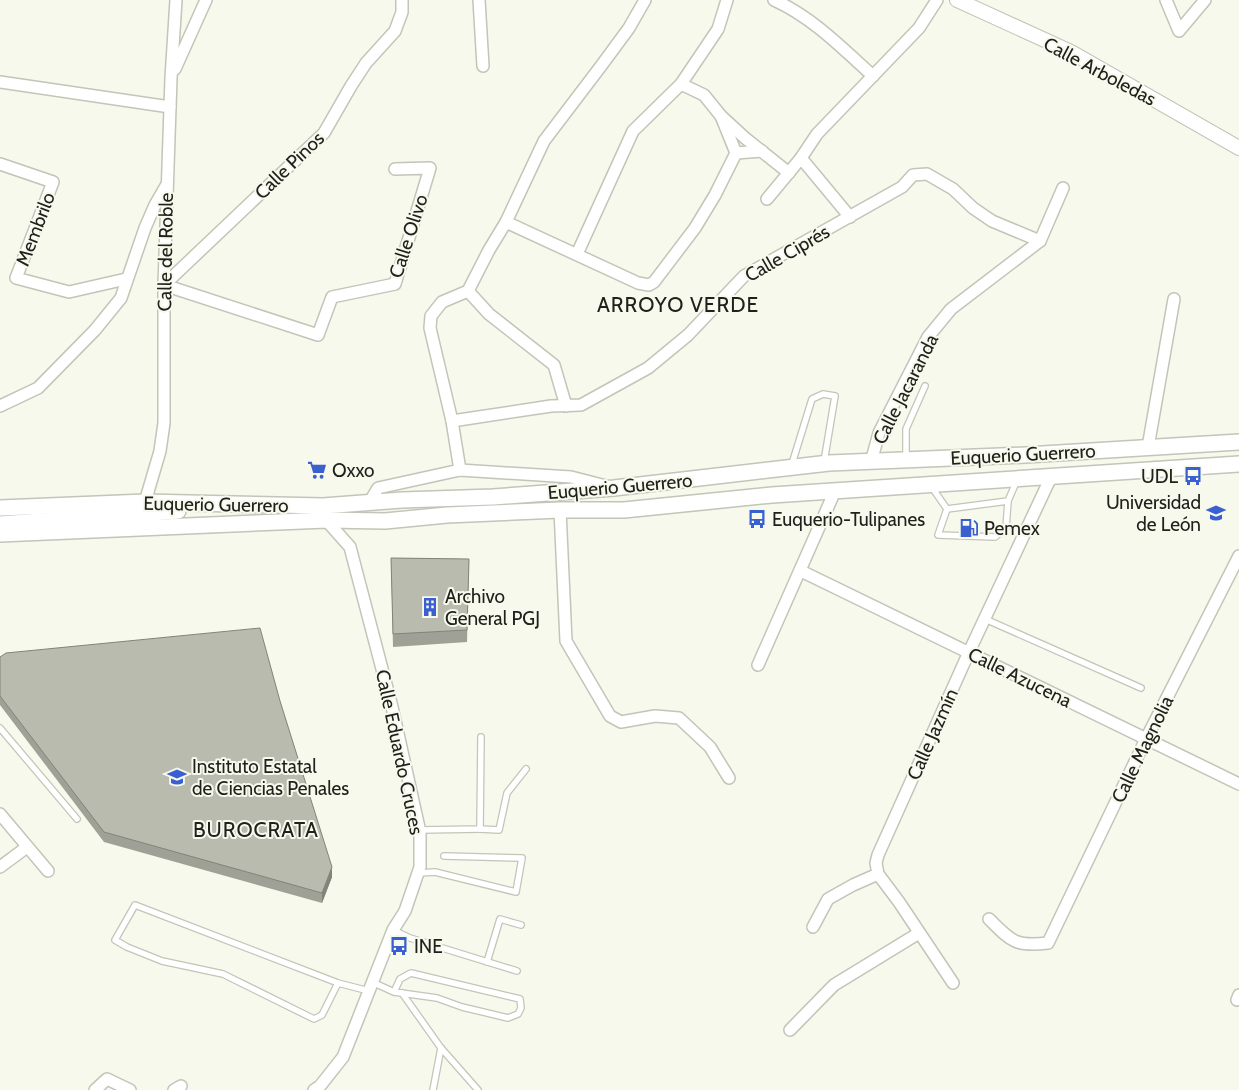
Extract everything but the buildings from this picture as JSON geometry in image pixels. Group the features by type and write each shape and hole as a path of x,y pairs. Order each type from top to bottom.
{"main road":[{"name":"Euquerio Guerrero","path":"0,508 145,502 323,506 614,488 824,464 1239,442"},
{"name":"Euquerio Guerrero","path":"0,534 326,520 385,521 447,515 560,510 624,510 835,491 1239,464"},
{"path":"0,524 171,512 219,504"}],"street":[{"name":"Calle del Roble","path":"145,502 160,451 164,423 164,285 171,78 176,0"},
{"path":"171,78 206,0"},
{"name":"Calle Pinos","path":"164,285 324,133 366,63 395,31 402,12 402,0"},
{"path":"479,0 483,66"},
{"path":"460,470 452,421 430,328 431,316 442,302 468,290 506,222 544,140 629,28 645,0"},
{"path":"577,254 633,131 681,84 718,29 727,0"},
{"path":"774,0 792,8 823,31 873,76"},
{"path":"767,199 801,158 817,134 919,28 937,0"},
{"name":"Calle Arboledas","path":"957,0 1071,52 1239,148"},
{"path":"1166,0 1179,31 1204,0"},
{"path":"0,82 170,107"},
{"path":"681,84 704,95 721,116 789,172"},
{"path":"506,222 648,286 654,282 694,228 715,194 736,153 721,116"},
{"path":"736,153 762,151"},
{"path":"801,158 850,217"},
{"name":"Membrilo","path":"0,164 53,182 16,278 69,292 126,279"},
{"name":"Calle Olivo","path":"164,285 318,335 332,297 394,284 430,168 395,169"},
{"name":"Calle Ciprés","path":"452,421 551,406 581,405 648,368 688,334 744,276 902,187 913,175 927,174 953,188 972,208 992,221 1040,242"},
{"path":"0,406 38,388 95,330 121,298 144,228 155,204 167,185"},
{"path":"1040,242 1063,188"},
{"name":"Calle Jacaranda","path":"871,462 880,433 928,337 951,309 1040,242"},
{"path":"468,290 490,314 554,365 566,406"},
{"path":"1148,447 1174,299"},
{"path":"369,503 378,488 460,470 571,477 614,488"},
{"name":"Calle Jazmín","path":"878,874 876,863 878,855 969,652 1051,476"},
{"path":"758,666 835,491"},
{"path":"560,510 566,641 610,716 621,722 655,716 679,718 710,747 729,778"},
{"name":"Calle Eduardo Cruces","path":"314,1090 320,1086 343,1057 393,930 405,911 420,867 420,830 392,707 350,547 326,520"},
{"name":"Calle Magnolia","path":"989,919 1018,944 1048,943 1146,738 1239,556"},
{"name":"Calle Azucena","path":"801,571 1239,784"},
{"path":"0,814 48,871"},
{"path":"0,867 26,847"},
{"path":"813,927 828,899 878,874 900,902 918,933 953,983"},
{"path":"790,1030 834,985 918,933"},
{"path":"94,1090 107,1080 130,1090"}],"lane":[{"path":"906,460 906,429 925,386"},
{"path":"791,468 812,398 823,394 835,396 824,464"},
{"path":"947,509 938,535 994,537 1006,528 1008,501 1018,478"},
{"path":"930,484 947,509"},
{"path":"947,509 1008,501"},
{"path":"985,619 1141,688"},
{"path":"0,728 77,819"},
{"path":"480,829 481,737"},
{"path":"420,830 499,830 507,794 526,769"},
{"path":"418,873 435,872 516,892 522,858 444,856"},
{"path":"338,983 322,1015 314,1019 223,974 162,961 115,940 135,905 338,983 371,986 394,992 437,998 462,1007 508,1018 518,1014 521,1008 520,999 411,973 400,979 394,992"},
{"path":"487,962 500,919 521,925"},
{"path":"393,930 410,938 517,971"},
{"path":"402,993 441,1048 478,1090"},
{"path":"433,1090 441,1048"}],"place":[{"name":"Oxxo","path":"317,470"},
{"name":"UDL","path":"1193,476"},
{"name":"Universidad de León","path":"1216,513"},
{"name":"Euquerio-Tulipanes","path":"757,519"},
{"name":"Pemex","path":"969,528"},
{"name":"Archivo General PGJ","path":"430,607"},
{"name":"Instituto Estatal de Ciencias Penales","path":"177,777"},
{"name":"INE","path":"399,946"}],"district":[{"name":"ARROYO VERDE","path":"678,305"},
{"name":"BUROCRATA","path":"256,830"}]}
